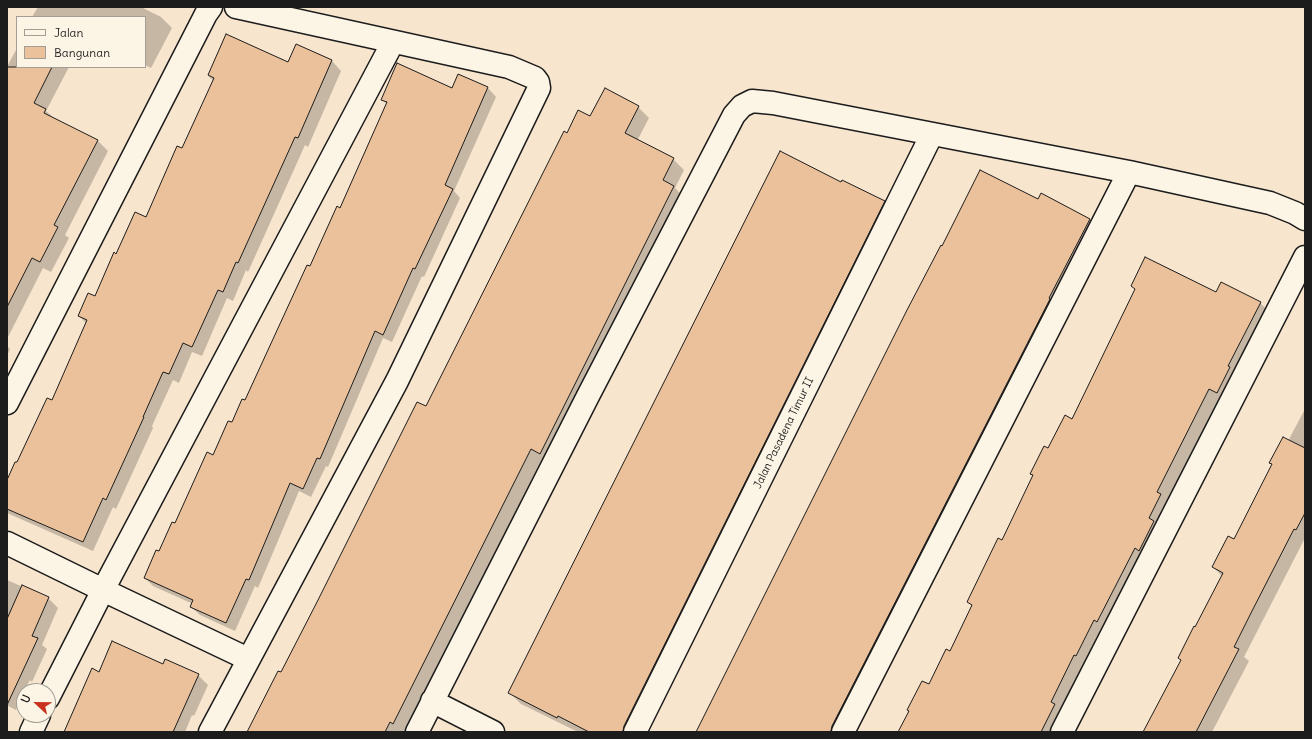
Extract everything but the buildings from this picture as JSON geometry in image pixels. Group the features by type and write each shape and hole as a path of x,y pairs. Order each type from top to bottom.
{"street":[{"path":"7,403 206,14 211,7"},
{"path":"210,732 397,381 538,91 538,82 535,78 509,67 236,7"},
{"path":"56,683 103,590 393,42"},
{"path":"417,732 589,394 736,112 742,106 752,102 773,103 1129,172 1270,203 1295,213 1305,219"},
{"name":"Jalan Pasadena Timur II","path":"635,732 932,134"},
{"path":"843,732 1129,172"},
{"path":"1062,732 1305,257"},
{"path":"7,543 248,659"},
{"path":"432,701 493,732"}]}
